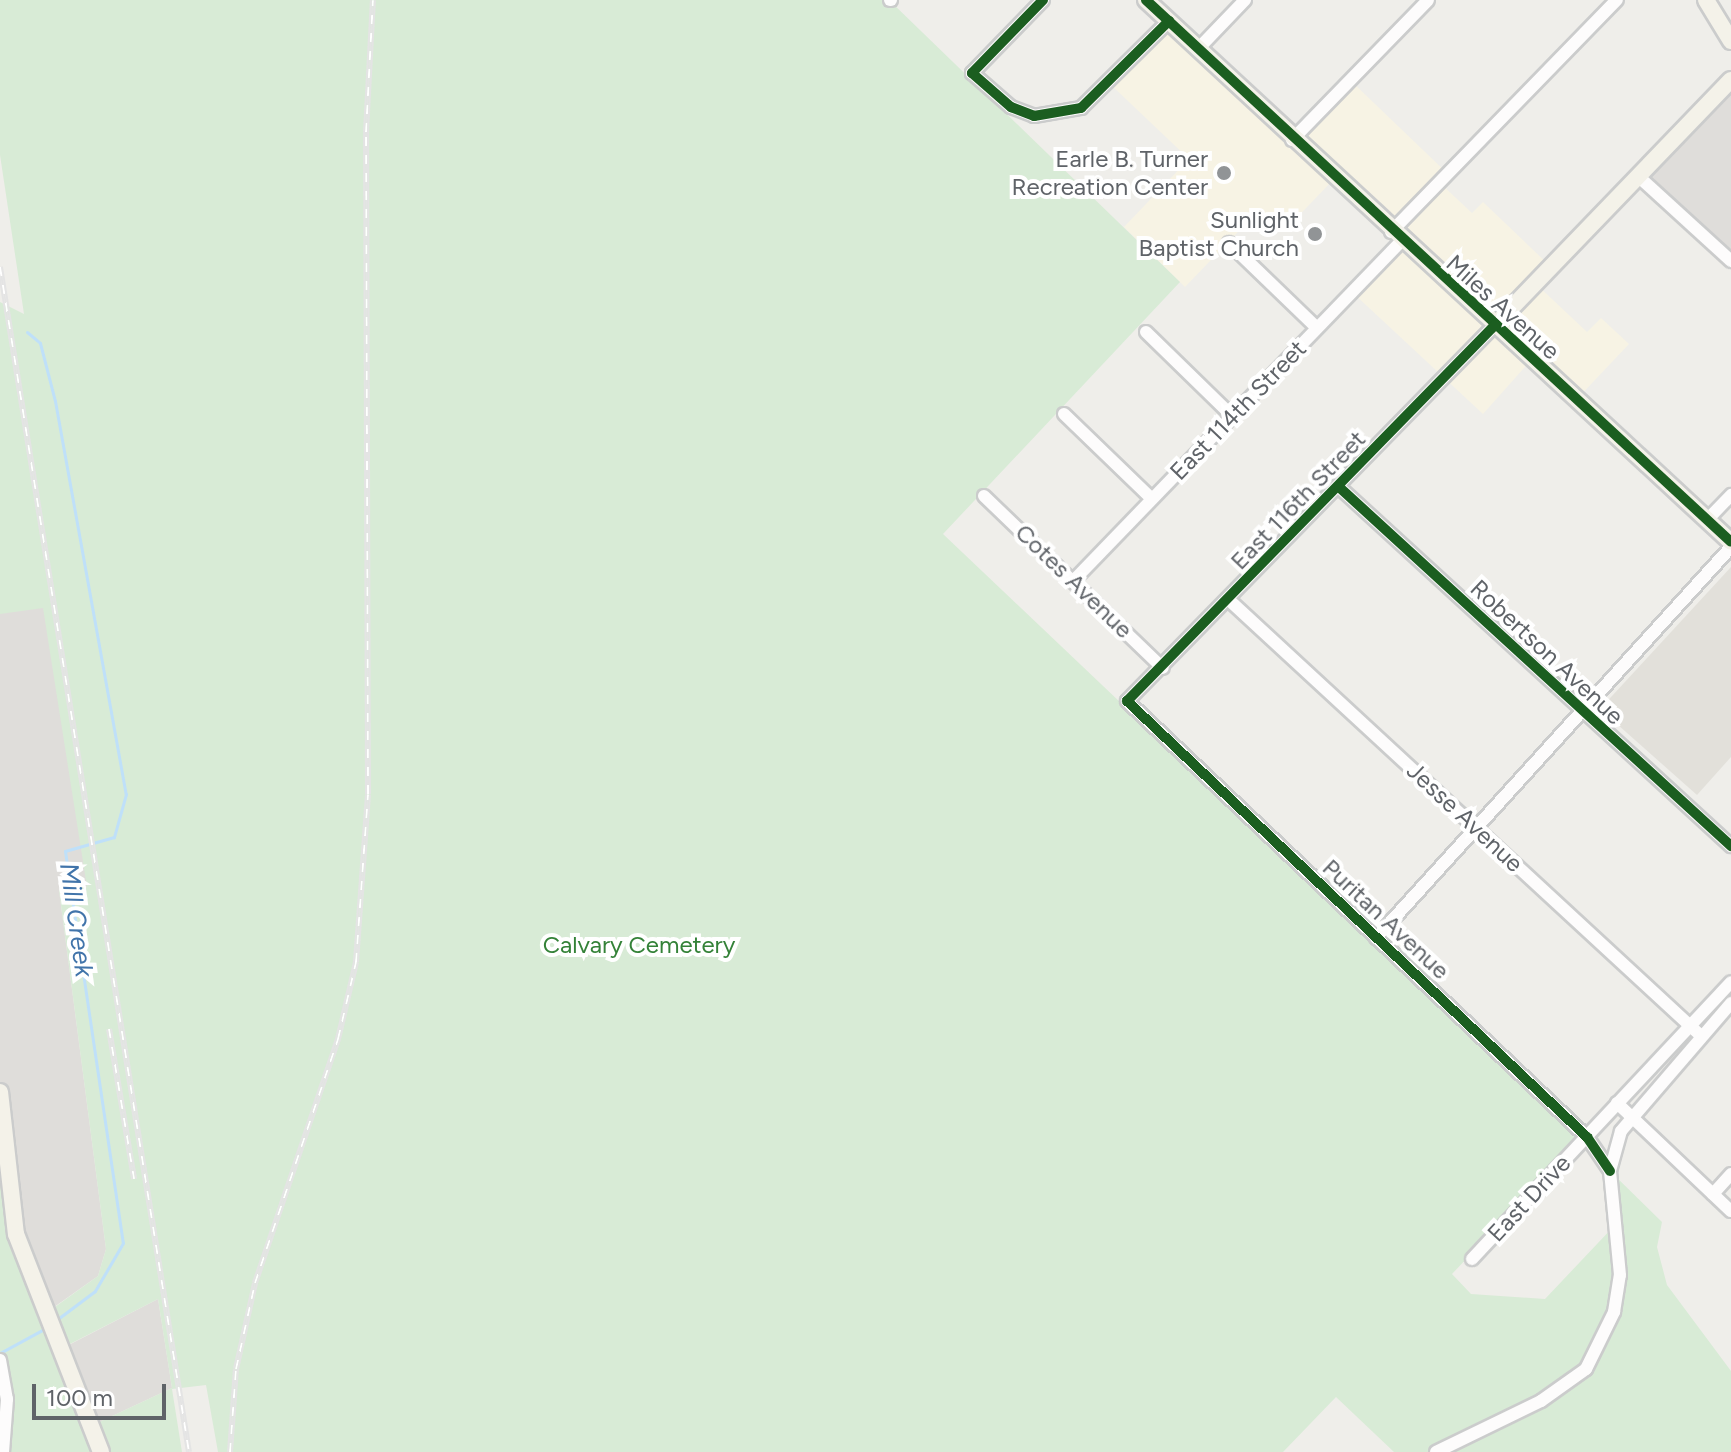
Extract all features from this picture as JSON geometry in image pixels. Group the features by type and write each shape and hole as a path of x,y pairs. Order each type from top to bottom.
{"main road":[{"name":"Miles Avenue","path":"1146,0 1292,140 1731,544"},
{"path":"1706,0 1731,41"},
{"name":"East 116th Street","path":"1495,325 1731,80"},
{"path":"0,1092 1,1125 16,1234 101,1452"}],"street":[{"path":"1043,0 972,73 1011,107 1058,117 1097,95 1169,21"},
{"path":"1198,49 1245,0"},
{"path":"1292,140 1428,0"},
{"name":"East 114th Street","path":"1075,579 1317,328 1396,236 1617,0"},
{"path":"1638,176 1731,261"},
{"path":"1229,243 1317,328"},
{"name":"East 116th Street","path":"1127,701 1163,668 1495,325"},
{"path":"1146,332 1232,416"},
{"path":"1064,414 1152,499"},
{"name":"Robertson Avenue","path":"1339,487 1581,712 1731,846"},
{"path":"1707,520 1731,495"},
{"name":"Cotes Avenue","path":"984,496 1075,579 1163,668"},
{"path":"1376,938 1731,544"},
{"name":"Jesse Avenue","path":"1229,600 1695,1031"},
{"name":"Puritan Avenue","path":"1127,701 1587,1137 1610,1171"},
{"path":"1439,1451 1541,1401 1586,1369 1599,1348 1620,1275 1610,1171 1630,1115 1731,982"},
{"path":"1695,1031 1731,1003"},
{"name":"East Drive","path":"1472,1259 1617,1103 1695,1031"},
{"path":"1617,1103 1731,1211"},
{"path":"1713,1194 1731,1174"},
{"path":"0,1360 7,1399 3,1452"}],"shaded area":[{"path":"1169,21 1292,139 1350,80 1448,174 1440,183 1472,213 1483,202 1551,267 1535,283 1587,332 1601,318 1629,344 1576,400 1532,359 1483,414 1352,292 1401,241 1334,179 1284,231 1260,209 1185,287 1124,227 1189,159 1109,83"},
{"path":"1731,80 1731,261 1638,176"},
{"path":"22,442 93,886 59,890 106,1249 98,1276 47,1312 16,1234 0,1092 0,445"},
{"path":"1731,567 1731,757 1697,795 1600,709"},
{"path":"158,1299 172,1388 93,1425 61,1349"}],"green space":[{"name":"Calvary Cemetery","path":"0,0 889,0 1180,282 943,534 1580,1139 1452,1274 1471,1294 1545,1299 1615,1225 1610,1171 1662,1222 1657,1247 1667,1285 1731,1371 1731,1452 1394,1452 1336,1397 1283,1452 218,1452 206,1385 172,1389 182,1452 0,1452 0,1092 7,1180 48,1312 98,1276 106,1249 59,890 87,887 43,608 0,614 0,302 24,314 0,155","holes":["158,1299 172,1388 93,1425 62,1348"]}],"waterway":[{"name":"Mill Creek","path":"27,332 40,343 55,401 126,794 114,837 65,851 123,1243 95,1291 55,1321"},
{"name":"Mill Creek","path":"0,1353 46,1328"}],"railway":[{"path":"230,1452 236,1369 255,1283 338,1039 356,962 368,794 366,132 373,0"},
{"path":"0,267 189,1452"},
{"path":"109,1029 134,1179"}],"cycle path":[{"path":"1043,0 972,73 1011,107 1034,116 1081,108 1169,21"},
{"path":"1146,0 1731,542"},
{"path":"1495,325 1127,701 1587,1137 1610,1171"},
{"path":"1339,487 1731,846"}],"place":[{"name":"Earle B. Turner Recreation Center","path":"1224,173"},
{"name":"Sunlight Baptist Church","path":"1315,234"}]}
